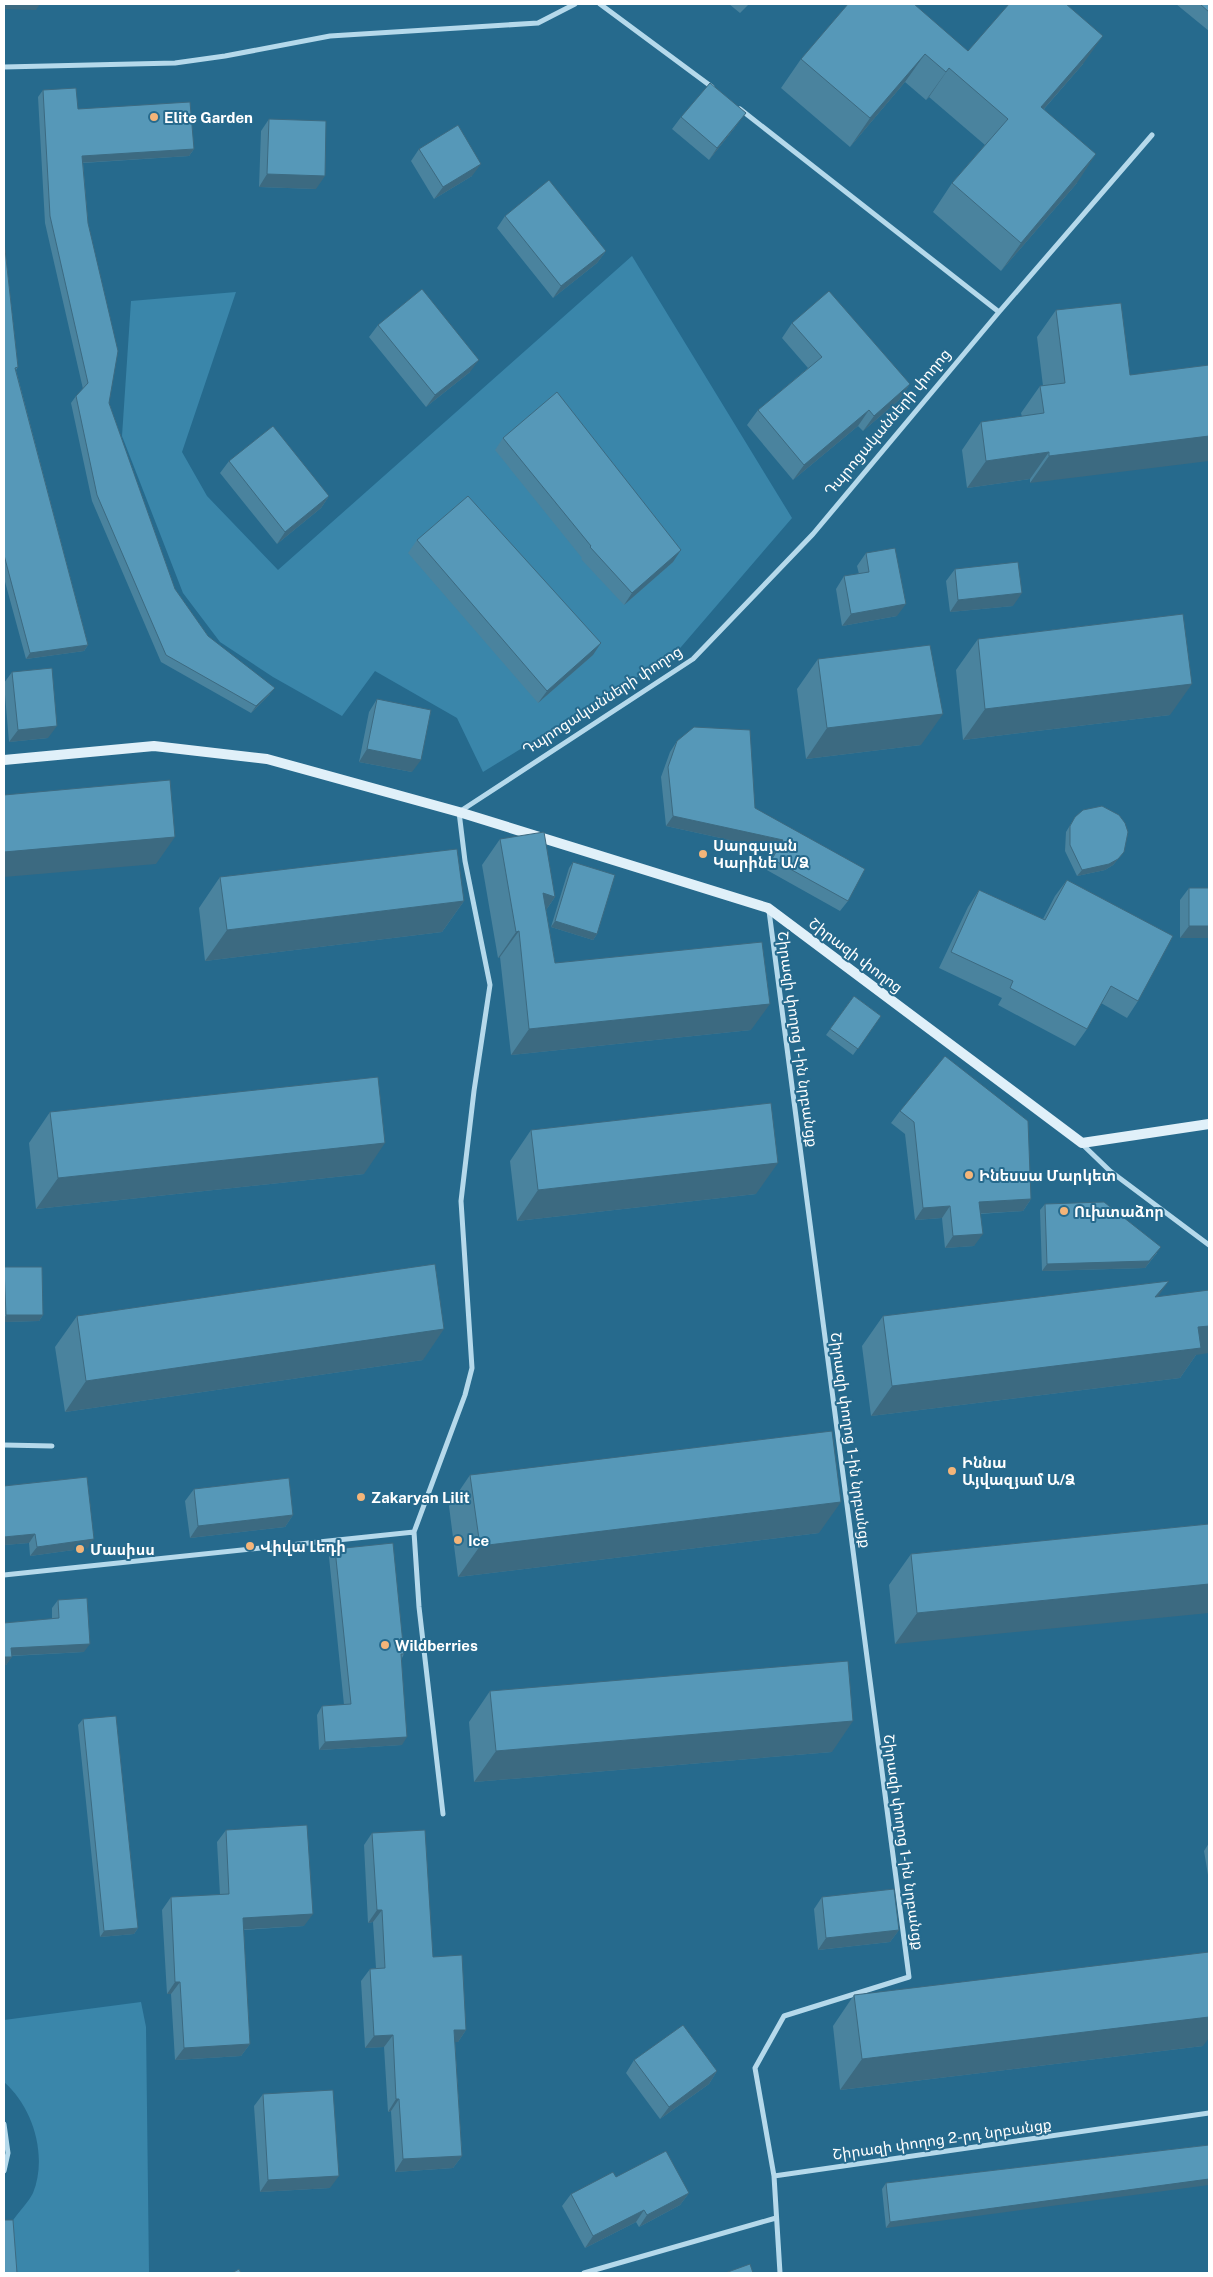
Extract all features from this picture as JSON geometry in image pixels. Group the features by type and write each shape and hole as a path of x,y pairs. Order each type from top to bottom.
{"street":[{"path":"4,67 175,63 225,56 330,36 538,22 576,4"},
{"path":"600,4 714,88"},
{"path":"737,107 999,312"},
{"name":"Դպրոցականների փողոց","path":"459,812 693,659 812,534 999,312 1152,135"},
{"path":"4,760 154,746 164,747 268,759 459,812 465,861 490,985 474,1091 461,1201 472,1368 465,1395 414,1532 419,1607 443,1814"},
{"name":"Շիրազի փողոց","path":"459,812 768,908 1082,1143"},
{"name":"Շիրազի փողոց 1-ին նրբանցք","path":"768,908 910,1977 784,2016 755,2068 774,2176"},
{"path":"1082,1143 1209,1124"},
{"path":"1082,1143 1110,1171 1209,1245"},
{"path":"4,1446 52,1446"},
{"path":"4,1575 414,1532"},
{"name":"Շիրազի փողոց 2-րդ նրբանցք","path":"774,2176 1209,2113"},
{"path":"4,2124 8,2152 4,2171"},
{"path":"774,2176 780,2273"},
{"path":"584,2273 776,2218"}],"shaded area":[{"path":"632,256 792,518 675,654 483,772 457,718 375,671 342,716 273,677 220,642 183,593 122,436 131,301 236,292 182,452 207,496 278,570"},
{"path":"141,2002 146,2027 149,2273 12,2273 8,2231 12,2222 33,2193 39,2164 38,2148 30,2118 14,2092 4,2082 4,2020"}],"building":[{"path":"848,4 914,4 968,51 1009,4 1066,4 1103,36 1041,107 1096,154 1021,243 952,183 1008,119 949,68 946,72 925,54 870,118 801,59"},
{"path":"1200,4 1209,4 1209,12"},
{"path":"710,83 746,113 717,148 681,117"},
{"path":"76,88 78,109 190,102 194,149 82,156 88,223 118,351 109,403 175,589 208,636 275,688 256,706 166,655 97,495 76,396 88,383 50,216 43,90"},
{"path":"269,119 326,121 325,176 267,174"},
{"path":"458,125 481,164 443,187 419,149"},
{"path":"549,180 606,251 561,286 505,216"},
{"path":"4,240 18,367 15,368 88,645 30,653 4,555"},
{"path":"422,289 479,360 435,395 378,325"},
{"path":"829,291 910,384 874,416 869,410 804,465 758,410 822,357 792,323"},
{"path":"1121,303 1130,375 1209,365 1209,436 1049,456 1049,452 986,461 981,422 1044,413 1040,386 1065,383 1056,310"},
{"path":"557,392 681,550 632,593 590,547 503,438"},
{"path":"273,426 329,496 285,532 229,461"},
{"path":"468,496 601,643 547,691 417,540"},
{"path":"895,548 906,604 851,614 844,576 869,572 866,553"},
{"path":"1018,562 1022,593 958,600 955,569"},
{"path":"1183,614 1192,684 985,709 978,639"},
{"path":"930,645 943,714 827,728 818,659"},
{"path":"52,668 57,726 18,730 12,672"},
{"path":"377,699 431,710 421,760 367,749"},
{"path":"694,727 750,730 755,808 865,869 848,901 772,859 783,840 673,816 668,767 677,741"},
{"path":"170,780 175,837 4,852 4,795"},
{"path":"1102,806 1119,815 1125,823 1128,832 1124,852 1118,859 1109,864 1082,870 1070,845 1070,826 1075,817 1083,810"},
{"path":"544,832 555,897 543,893 555,963 762,942 770,1004 529,1029 519,931 516,932 500,839"},
{"path":"457,849 464,901 227,930 220,877"},
{"path":"573,862 615,875 597,934 555,921"},
{"path":"1067,880 1173,936 1138,1001 1111,986 1087,1029 1010,988 1013,981 951,952 979,890 1045,920"},
{"path":"1189,888 1209,888 1209,926 1189,926"},
{"path":"854,996 881,1016 858,1049 830,1029"},
{"path":"945,1056 1028,1121 1031,1199 979,1202 983,1234 953,1236 950,1206 923,1208 914,1122 900,1111"},
{"path":"378,1077 385,1143 58,1178 50,1112"},
{"path":"771,1103 778,1163 538,1190 531,1130"},
{"path":"1104,1202 1161,1247 1149,1261 1047,1264 1045,1204"},
{"path":"435,1264 444,1329 86,1381 77,1316"},
{"path":"4,1267 42,1267 43,1315 6,1315"},
{"path":"1169,1281 1155,1297 1209,1290 1209,1326 1198,1327 1201,1348 892,1386 883,1316"},
{"path":"832,1431 841,1502 480,1546 470,1475"},
{"path":"87,1477 94,1539 37,1547 35,1534 4,1537 4,1486"},
{"path":"289,1478 293,1515 198,1526 194,1489"},
{"path":"1209,1524 1209,1584 917,1613 911,1554"},
{"path":"393,1543 404,1654 401,1654 407,1737 325,1742 322,1706 351,1704 335,1549"},
{"path":"87,1598 90,1644 11,1648 12,1657 4,1657 4,1623 59,1618 58,1600"},
{"path":"848,1661 853,1721 496,1751 490,1691"},
{"path":"116,1716 138,1928 104,1931 83,1719"},
{"path":"307,1825 313,1914 243,1918 250,2044 184,2048 180,1982 175,1982 171,1897 229,1894 226,1830"},
{"path":"425,1830 433,1957 462,1955 466,2030 454,2030 462,2156 403,2159 399,2099 396,2099 393,2035 374,2036 370,1969 385,1968 382,1910 377,1910 372,1833"},
{"path":"894,1889 899,1930 826,1938 822,1897"},
{"path":"1209,1952 1209,2017 862,2059 854,1995"},
{"path":"683,2025 717,2071 669,2107 634,2060"},
{"path":"333,2090 339,2176 268,2180 263,2094"},
{"path":"1209,2145 1209,2179 890,2222 886,2183"},
{"path":"666,2151 689,2193 647,2215 644,2210 593,2236 571,2194 613,2172 616,2177"},
{"path":"4,2220 13,2220 17,2273 4,2273"},
{"path":"750,2264 753,2273 725,2273"},
{"path":"239,2269 241,2273 232,2273"}],"place":[{"name":"Elite Garden","path":"154,117"},
{"name":"Սարգսյան Կարինե Ա/Ձ","path":"703,854"},
{"name":"Ինեսսա Մարկետ","path":"969,1175"},
{"name":"Ուխտաձոր","path":"1064,1211"},
{"name":"Իննա Այվազյամ Ա/Ձ","path":"952,1471"},
{"name":"Zakaryan Lilit","path":"361,1497"},
{"name":"Ice","path":"458,1540"},
{"name":"Վիվա Լեդի","path":"250,1546"},
{"name":"Մասիսս","path":"80,1549"},
{"name":"Wildberries","path":"385,1645"}]}
